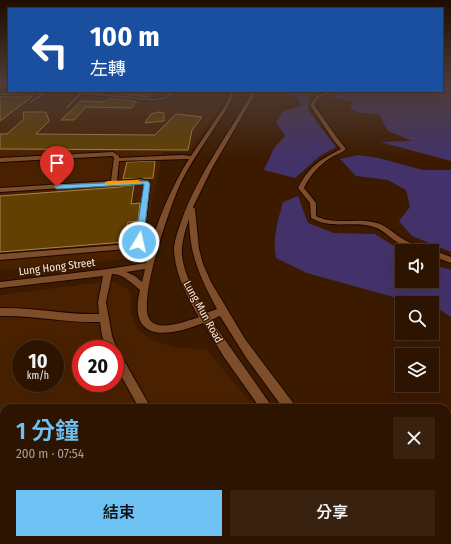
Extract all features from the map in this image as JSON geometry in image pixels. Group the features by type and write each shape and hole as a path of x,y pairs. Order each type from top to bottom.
{"street":[{"path":"221,108 169,203 158,230 144,289 141,314 144,321 150,326 158,330 167,330 177,329 222,311"},
{"name":"Lung Mun Road","path":"245,108 192,204 182,231 178,249 183,276 204,318 264,404"},
{"path":"314,108 344,149 329,156 305,178 301,188 313,203 313,217 325,223 358,222 373,224 383,227 407,244"},
{"path":"0,160 113,154 117,155 114,183"},
{"path":"116,160 181,156 193,158"},
{"path":"0,190 114,183 146,183 140,240 137,244 128,247 0,257"},
{"name":"Lung Mun Road","path":"192,204 192,228 202,273 222,311 257,367 287,404"},
{"path":"439,256 451,260"},
{"name":"Lung Hong Street","path":"0,285 112,272 149,265"},
{"path":"109,340 102,302 112,272 132,278 144,289"},
{"path":"0,312 16,312 76,319 104,318"},
{"path":"124,370 144,404"}],"shaded area":[{"path":"0,108 219,108 188,152 163,152 139,258 0,270"},
{"path":"293,108 308,108 336,147 320,156 295,178 264,170 274,148 285,136 276,122 283,111"},
{"path":"451,108 451,161 380,142 412,141 388,131 379,114 360,113 351,109"},
{"path":"359,155 379,158 423,170 451,170 451,252 439,247 439,244 432,244 412,236 399,221 410,207 406,190 388,180 356,176 340,159"},
{"path":"298,196 308,223 334,233 375,234 395,247 395,288 439,288 439,266 451,270 451,317 439,310 439,296 395,296 395,297 307,273 276,258 275,237 283,202"},
{"path":"112,281 127,288 131,297 131,313 138,330 155,341 176,348 206,349 252,404 0,404 0,295"}],"building":[{"path":"0,108 17,108 0,121"},
{"path":"73,108 85,108 74,120 61,120"},
{"path":"23,112 46,112 49,121 36,134 155,135 176,114 202,117 192,130 188,150 0,149 0,134 7,134 24,119"},
{"path":"158,112 164,113 164,121 145,123 151,114"},
{"path":"155,161 153,178 123,179 127,162"},
{"path":"134,185 131,204 140,203 138,221 128,222 124,242 0,252 0,196"}],"slow traffic":[{"path":"108,183 138,182"}],"route":[{"path":"57,187 146,182 147,184 139,242"}]}
